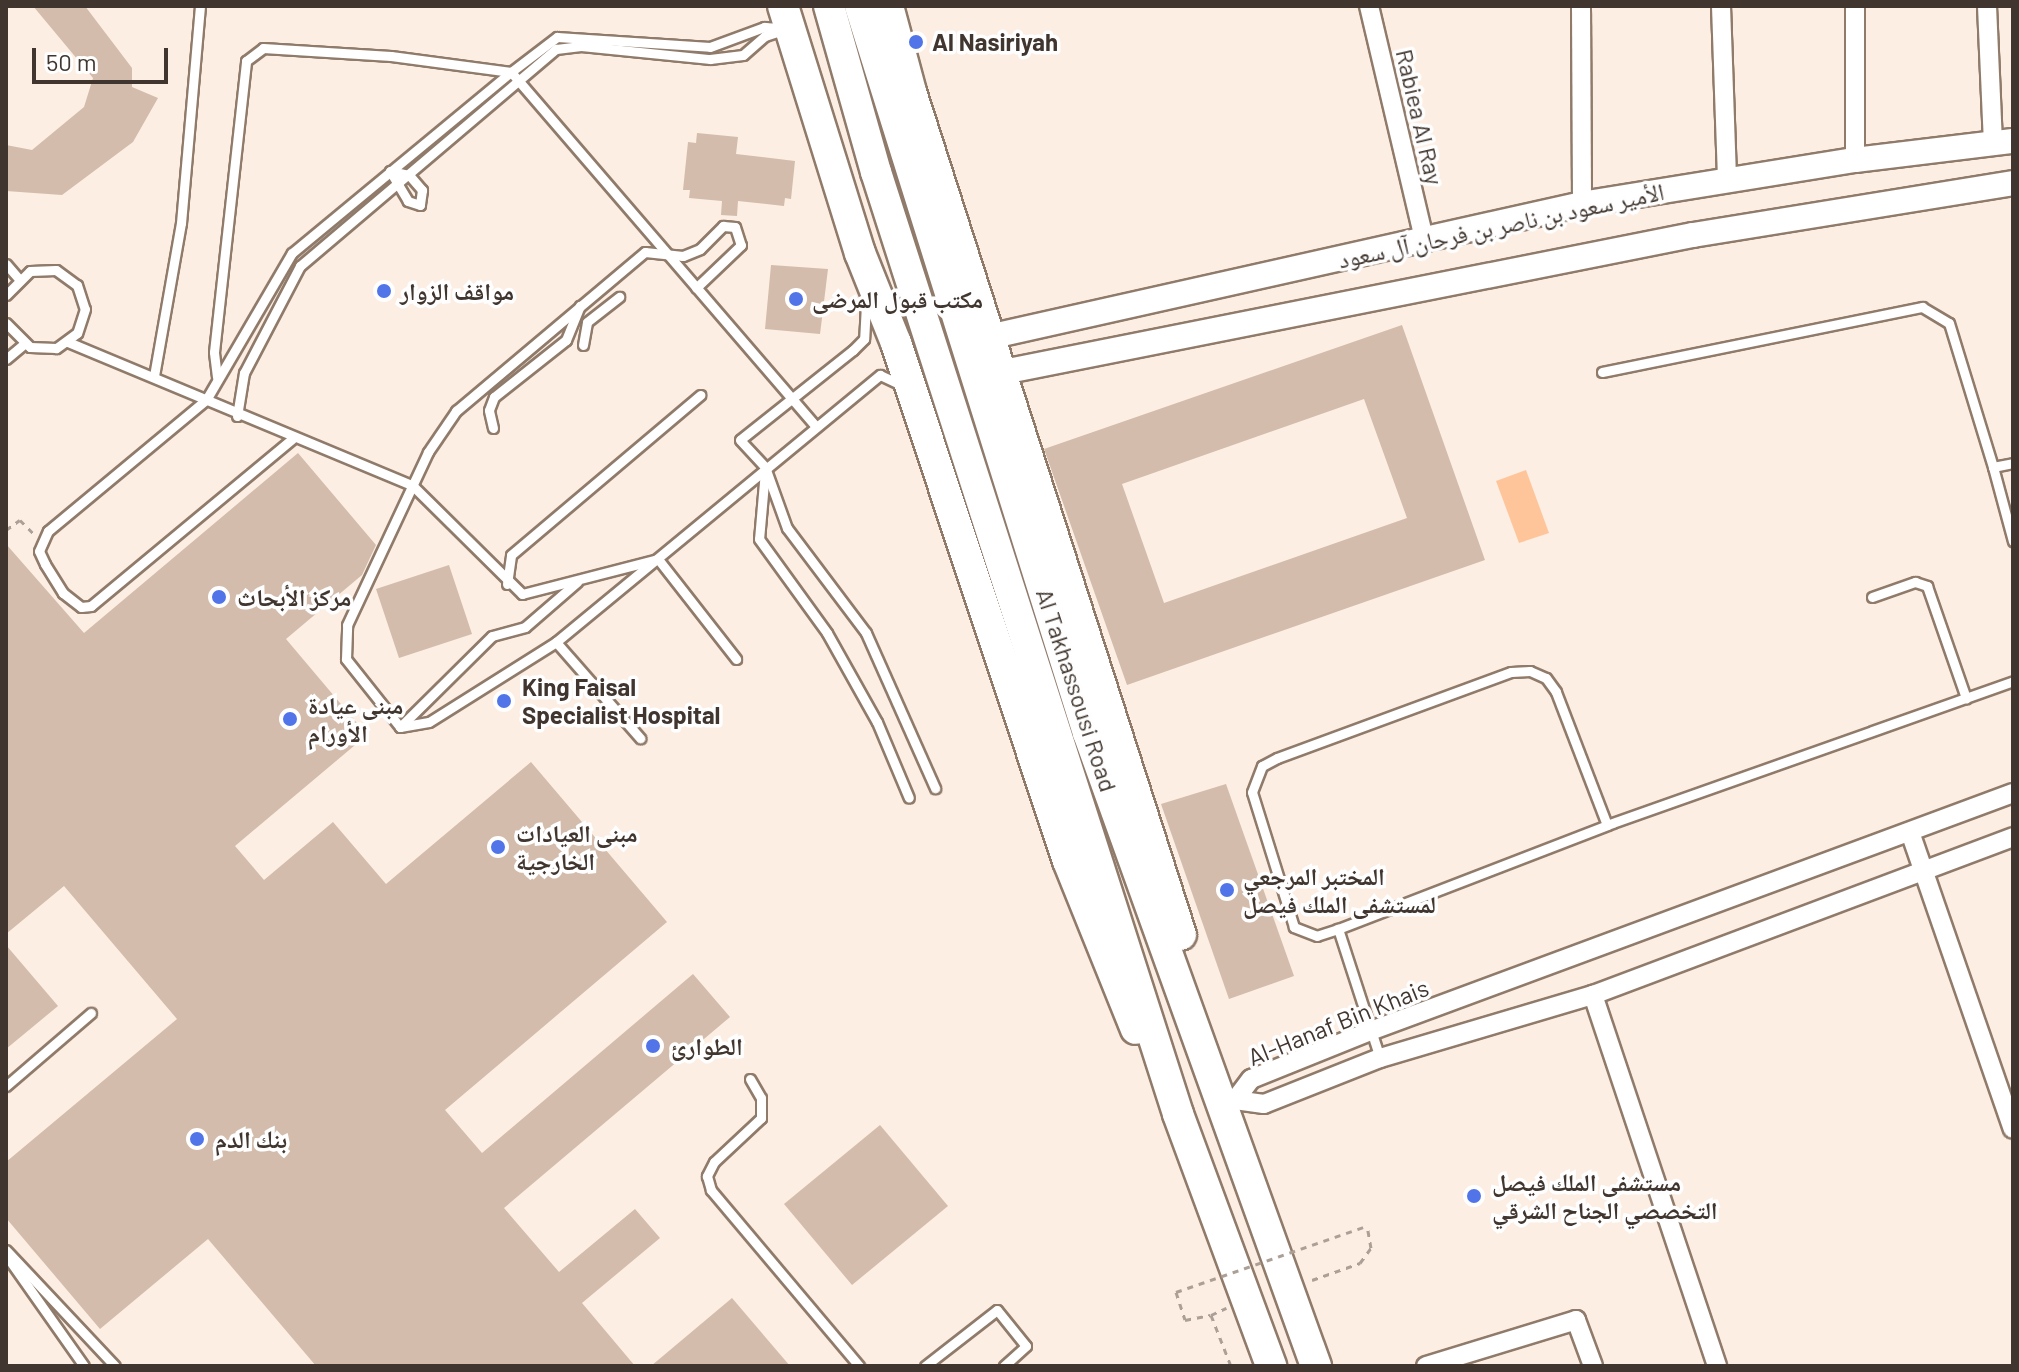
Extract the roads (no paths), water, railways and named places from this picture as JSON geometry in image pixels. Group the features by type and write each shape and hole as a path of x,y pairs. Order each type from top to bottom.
{"main road":[{"name":"Al Takhassousi Road","path":"829,6 876,172 1178,1114 1271,1366"},
{"name":"Al Takhassousi Road","path":"860,6 1088,733 1224,1091 1316,1366"},
{"path":"888,6 911,92 993,336 1224,1091"},
{"path":"786,17 860,253 921,420 1068,861 1113,982 1178,1114"}],"street":[{"name":"Rabiea Al Ray","path":"1369,6 1424,239"},
{"path":"1581,6 1582,204"},
{"path":"1721,6 1727,180"},
{"path":"1855,6 1855,160"},
{"path":"1987,6 2003,141"},
{"name":"الأمير سعود بن ناصر بن فرحان آل سعود","path":"993,336 1582,204 1855,160 2003,141"},
{"name":"الأمير سعود بن ناصر بن فرحان آل سعود","path":"1003,372 1693,235 2013,183"},
{"name":"Al-Hanaf Bin Khais","path":"1224,1091 1373,1030 2013,793"},
{"path":"1910,832 1921,871 2013,1128"},
{"name":"Al-Hanaf Bin Khais","path":"1224,1091 1264,1104 1380,1058 1593,995 2013,837"},
{"path":"1593,995 1717,1366"},
{"path":"1426,1366 1576,1320 1593,1366"}],"lane":[{"path":"154,376 181,223 200,6"},
{"path":"292,439 91,606 81,607 63,593 39,551 42,541 206,400 292,253 557,37 710,47 786,17"},
{"path":"237,416 244,373 300,266 521,82 556,49 570,46 710,59 743,55 786,17"},
{"path":"217,377 214,352 246,61 263,48 391,56 511,72 816,427"},
{"path":"390,171 409,175 422,190 420,205 408,201 394,185 390,171"},
{"path":"400,727 346,659 347,625 412,485 456,411 645,252 683,256 700,249 723,226 735,227 741,245 696,288"},
{"path":"860,253 868,316 864,339 740,440 765,467 787,528 866,633 935,788"},
{"path":"6,264 18,278"},
{"path":"6,295 18,278 44,269 56,270 77,285 85,309 68,342"},
{"path":"583,345 587,322 619,297"},
{"path":"493,428 489,410 494,397 566,340 580,306"},
{"path":"1602,372 1694,349 1922,307 1949,323 2013,541"},
{"path":"6,323 6,333"},
{"path":"6,323 24,344 44,350 68,342 154,376 292,439 412,485 507,584 522,594 658,559"},
{"path":"6,359 24,344"},
{"path":"400,727 429,722 556,642 880,375 896,380 921,420"},
{"path":"507,584 511,555 700,395"},
{"path":"1993,467 2013,463"},
{"path":"765,467 759,539 827,633 877,722 909,798"},
{"path":"658,559 736,659"},
{"path":"400,727 492,636 525,627 581,579"},
{"path":"1872,597 1915,582 1927,586 1966,698"},
{"path":"556,642 640,738"},
{"path":"1607,825 1556,692 1546,678 1530,671 1511,672 1277,758 1262,766 1252,792 1294,927 1317,936 1607,825 2013,681"},
{"path":"1338,929 1380,1058"},
{"path":"6,1086 91,1013"},
{"path":"750,1079 761,1098 761,1118 714,1162 707,1176 711,1190 859,1366"},
{"path":"6,1252 84,1366"},
{"path":"6,1252 115,1366"},
{"path":"925,1366 997,1310 1026,1346 1004,1366"}],"place":[{"name":"Al Nasiriyah","path":"916,42"},
{"name":"مواقف الزوار","path":"384,291"},
{"name":"مكتب قبول المرضى","path":"796,299"},
{"name":"مركز الأبحاث","path":"219,597"},
{"name":"King Faisal Specialist Hospital","path":"504,701"},
{"name":"مبنى عيادة الأورام","path":"290,719"},
{"name":"مبنى العيادات الخارجية","path":"498,847"},
{"name":"المختبر المرجعي لمستشفى الملك فيصل","path":"1227,890"},
{"name":"الطوارئ","path":"653,1046"},
{"name":"بنك الدم","path":"197,1139"},
{"name":"مستشفى الملك فيصل التخصصي الجناح الشرقي","path":"1474,1196"}]}
